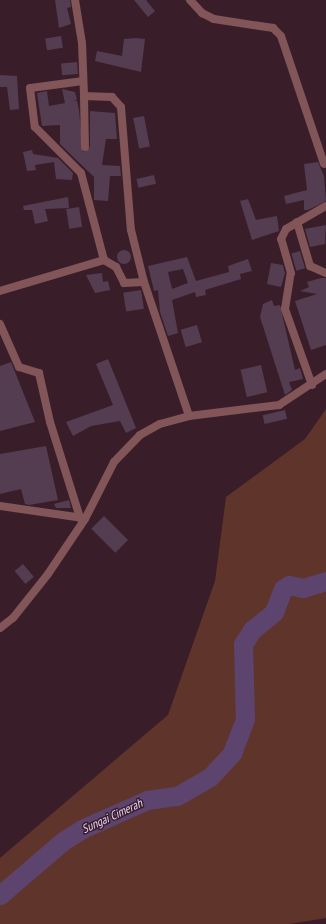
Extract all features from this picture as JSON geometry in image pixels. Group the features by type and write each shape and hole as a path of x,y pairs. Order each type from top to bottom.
{"street":[{"path":"75,0 83,81 85,147"},
{"path":"190,0 202,13 214,19 273,28 280,36 325,166"},
{"path":"83,81 33,86 28,92 37,133 81,173 104,260 116,267 124,283 144,282"},
{"path":"84,96 112,97 121,107 131,230 144,282 189,416"},
{"path":"312,386 285,309 291,278 282,234 297,222 326,206"},
{"path":"297,222 310,266 326,273"},
{"path":"0,291 104,260"},
{"path":"0,324 20,367 39,373 50,422 82,518"},
{"path":"0,628 13,618 48,574 114,462 126,447 160,424 189,416 265,409 290,401 312,386 326,374"},
{"path":"0,506 82,518"}],"shaded area":[{"path":"326,409 326,918 289,924 0,924 0,858 168,715 215,581 226,497 305,439"}],"building":[{"path":"55,0 70,0 71,7 67,8 71,24 59,28"},
{"path":"134,0 146,0 155,11 148,17"},
{"path":"61,36 63,48 47,50 45,39"},
{"path":"124,39 145,39 141,72 95,61 97,51 122,56"},
{"path":"77,62 78,74 62,75 61,63"},
{"path":"0,75 17,76 19,109 10,110 7,87 0,87"},
{"path":"62,89 75,92 77,100 73,101 77,101 79,110 83,152 90,147 90,111 115,113 117,139 106,139 102,165 120,166 121,176 110,176 108,201 94,200 94,177 60,144 60,125 42,126 37,93 47,91 49,106 65,103"},
{"path":"144,116 150,146 139,149 133,118"},
{"path":"32,150 33,154 58,158 73,173 72,180 56,179 54,162 35,165 36,170 27,171 23,152"},
{"path":"318,162 324,176 326,201 308,210 304,210 304,200 286,204 284,196 307,190 304,164"},
{"path":"154,175 156,184 138,188 136,179"},
{"path":"68,197 69,208 45,209 48,221 35,224 32,210 24,210 23,206"},
{"path":"248,199 256,220 277,216 279,231 252,240 240,201"},
{"path":"79,207 82,227 69,229 66,209"},
{"path":"326,225 325,244 310,247 305,229"},
{"path":"121,250 127,250 131,254 131,260 127,264 121,264 117,260 117,254"},
{"path":"300,251 305,268 296,271 291,253"},
{"path":"187,257 196,281 229,272 228,266 248,259 252,271 240,274 241,279 205,290 206,295 196,297 195,292 172,300 178,333 168,336 160,312 158,290 154,291 148,266","holes":["183,269 188,283 172,289 168,272"]},
{"path":"271,263 283,265 285,273 281,287 267,284"},
{"path":"102,273 103,282 108,281 110,290 95,293 86,275"},
{"path":"326,278 326,345 311,350 295,301 317,294 300,291 309,287 307,282"},
{"path":"141,290 144,309 126,312 123,293"},
{"path":"272,300 274,306 280,305 295,370 300,368 303,379 289,382 292,390 285,395 260,317 263,304"},
{"path":"197,325 202,342 186,347 181,330"},
{"path":"108,359 136,428 126,433 120,421 91,426 73,436 66,422 113,405 96,364"},
{"path":"11,362 35,422 0,431 0,366"},
{"path":"261,365 267,392 247,397 241,370"},
{"path":"285,410 287,419 265,424 263,415"},
{"path":"46,446 58,500 29,505 25,504 21,489 0,494 0,454"},
{"path":"69,500 71,508 56,508 54,504"},
{"path":"104,516 128,540 115,553 91,529"},
{"path":"23,564 34,577 26,584 15,571"}],"waterway":[{"name":"Sungai Cimerah","path":"0,895 63,841 82,829 147,800 177,796 210,777 232,753 245,719 243,644 252,630 274,612 283,589 289,585 303,588 326,581"}]}
